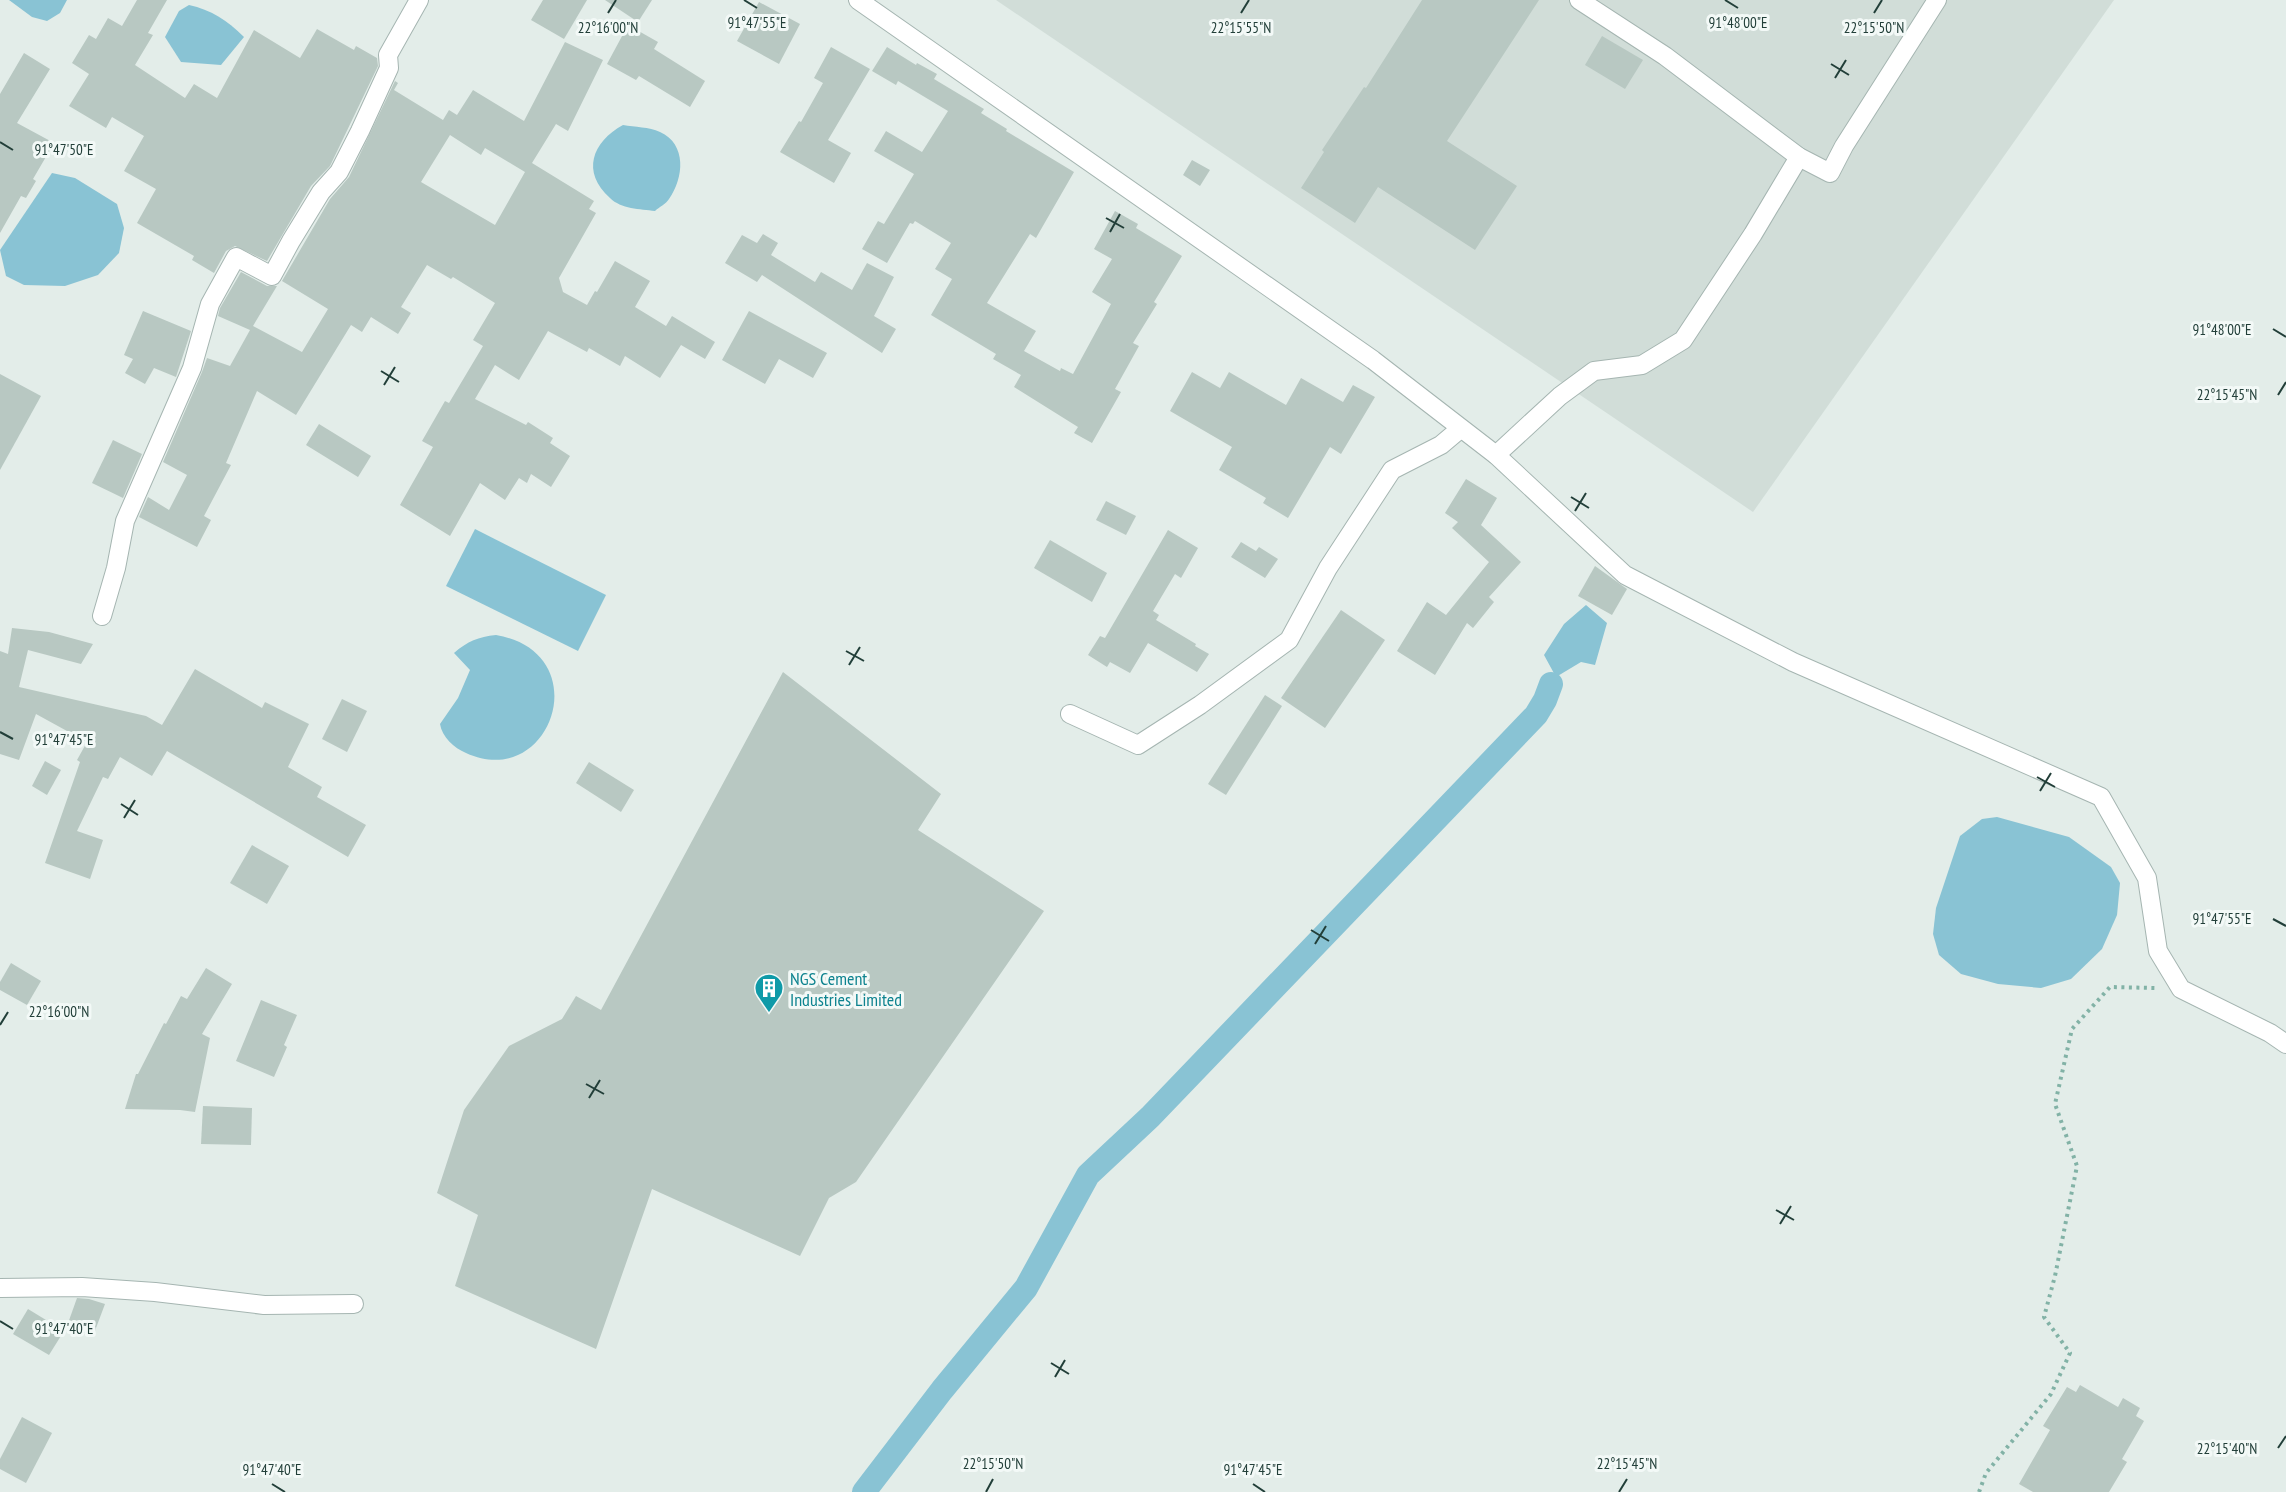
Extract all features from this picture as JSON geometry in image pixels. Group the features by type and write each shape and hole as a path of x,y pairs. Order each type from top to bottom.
{"street":[{"path":"102,616 116,568 125,521 192,368 210,304 236,257 272,276 321,192 339,172 350,152 388,68 388,55 419,0"},
{"path":"858,0 1373,360 1496,455 1625,574 1793,662 2101,797 2147,878 2158,951 2181,989 2270,1033 2286,1044"},
{"path":"1579,0 1665,56 1799,157 1830,173 1844,146 1936,0"},
{"path":"1496,455 1560,396 1594,371 1642,365 1683,340 1753,234 1799,157"},
{"path":"1070,714 1138,745 1236,679 1289,640 1328,568 1392,470 1441,445 1460,429"},
{"path":"0,1288 82,1287 155,1292 264,1305 354,1304"}],"path":[{"path":"1979,1492 1986,1473 2051,1394 2070,1353 2044,1317 2055,1276 2077,1166 2055,1104 2072,1029 2110,987 2181,989"}],"shaded area":[{"path":"996,0 2114,0 1753,512"}],"water":[{"path":"9,0 67,0 60,13 47,21 32,17"},
{"path":"189,5 218,16 244,37 221,65 181,62 165,37 179,11"},
{"path":"623,125 660,132 669,137 679,153 680,172 674,191 668,201 655,211 631,208 614,202 595,178 594,158 598,149 612,132"},
{"path":"52,173 75,178 117,204 124,228 119,253 98,275 65,286 24,285 6,276 0,250"},
{"path":"475,529 606,595 578,651 446,586"},
{"path":"1586,605 1607,623 1595,665 1581,662 1556,677 1544,655 1564,624"},
{"path":"496,635 528,647 547,667 554,691 552,715 540,738 521,754 496,760 466,753 457,748 446,738 440,724 458,698 470,670 454,653 474,640"},
{"path":"1997,817 2069,837 2111,867 2120,883 2117,915 2102,949 2071,979 2041,988 1998,984 1961,974 1939,955 1933,934 1936,908 1960,836 1982,819"}],"building":[{"path":"137,0 167,0 148,33 153,35 135,65 185,98 194,84 217,98 254,30 300,58 317,29 354,50 356,46 377,58 378,66 330,166 311,186 267,261 235,246 226,251 214,273 192,260 194,256 137,223 156,189 124,171 144,136 112,117 106,128 69,106 89,74 72,63 89,35 96,39 108,18 122,26"},
{"path":"543,0 587,0 564,39 531,20"},
{"path":"605,0 652,0 638,22"},
{"path":"1422,0 1539,0 1447,141 1517,186 1475,250 1378,187 1355,223 1301,188 1324,152 1322,150 1364,87 1366,88"},
{"path":"759,2 800,24 779,64 737,41"},
{"path":"628,25 658,42 654,49 705,81 690,107 639,76 636,80 607,64"},
{"path":"1602,36 1643,60 1625,89 1585,65"},
{"path":"565,42 603,60 568,131 556,124 532,163 594,201 589,209 596,213 559,278 563,292 587,305 615,261 650,281 635,307 666,326 672,316 715,342 705,359 681,345 660,378 625,356 620,366 589,348 587,352 548,331 519,380 495,365 475,399 526,425 528,422 553,438 550,443 570,456 551,487 531,474 527,483 519,478 505,500 480,483 450,536 400,505 433,447 422,441 445,401 449,403 483,346 473,340 495,303 453,277 451,279 427,265 401,307 411,313 398,334 371,317 362,332 351,325 296,415 257,391 226,463 231,465 204,516 211,520 197,547 139,517 148,497 169,510 187,475 163,462 207,358 230,366 250,330 218,316 220,308 241,272 267,286 277,286 253,326 302,352 328,309 282,281 330,199 349,177 395,81 398,83 394,90 443,120 449,110 457,115 473,90 524,121","holes":["450,135 481,155 485,148 525,172 495,225 421,182"]},
{"path":"831,47 870,69 828,140 851,153 834,183 780,152 799,121 801,122 823,83 814,78"},
{"path":"887,47 916,65 917,63 937,74 934,79 984,109 981,113 1007,129 1006,131 1074,172 1036,238 1030,234 987,303 1036,331 1024,351 1060,371 1061,368 1073,374 1111,304 1092,292 1112,259 1094,249 1115,211 1138,224 1136,228 1182,256 1154,302 1157,304 1133,343 1139,346 1115,389 1121,392 1092,443 1074,433 1078,427 1014,387 1021,375 993,359 996,354 931,315 952,279 935,269 951,243 915,221 913,224 910,223 887,263 862,249 878,221 884,224 914,174 874,151 886,131 922,152 948,111 898,81 896,85 872,71"},
{"path":"24,53 50,69 17,123 54,143 33,179 36,181 26,198 21,196 0,233 0,94"},
{"path":"1192,160 1210,170 1200,186 1183,175"},
{"path":"763,234 778,243 771,255 815,282 821,272 852,290 867,263 894,277 874,316 896,329 882,353 762,275 757,282 725,263 742,235 757,243"},
{"path":"143,311 191,331 176,377 154,368 145,384 125,373 133,359 124,355"},
{"path":"749,311 827,353 813,378 779,359 765,384 722,360"},
{"path":"1192,372 1220,388 1229,372 1286,405 1301,378 1343,402 1353,385 1375,397 1341,454 1330,447 1288,518 1263,503 1266,498 1219,470 1232,447 1170,411"},
{"path":"0,374 41,396 0,470"},
{"path":"319,424 371,456 358,477 306,445"},
{"path":"113,440 142,454 123,498 92,483"},
{"path":"1466,479 1497,498 1481,525 1521,562 1489,597 1494,602 1473,628 1467,623 1435,675 1397,651 1427,602 1446,615 1489,562 1452,528 1458,522 1445,513"},
{"path":"1106,501 1136,516 1126,535 1096,520"},
{"path":"1168,530 1198,548 1181,578 1175,574 1153,611 1159,615 1156,620 1209,654 1197,672 1148,643 1130,673 1110,662 1107,667 1088,655 1100,636 1105,638"},
{"path":"1050,540 1107,573 1092,602 1034,568"},
{"path":"1241,542 1256,551 1259,547 1278,559 1265,578 1231,557"},
{"path":"1595,566 1627,589 1612,615 1578,596"},
{"path":"1341,610 1385,640 1325,728 1281,698"},
{"path":"12,628 49,632 93,644 81,664 28,650 19,687 146,716 162,725 195,669 262,708 265,702 309,724 288,767 322,787 317,797 366,825 348,857 167,751 152,776 120,757 108,779 103,777 77,831 103,840 90,879 45,863 80,762 77,760 87,742 36,714 19,760 0,754 0,651 8,654"},
{"name":"NGS Cement Industries Limited","path":"783,672 941,794 918,830 1044,911 856,1182 829,1198 800,1256 652,1189 596,1349 455,1286 478,1215 437,1193 464,1110 509,1046 562,1019 576,996 601,1010"},
{"path":"1265,695 1282,706 1226,795 1208,784"},
{"path":"342,699 367,711 347,752 322,739"},
{"path":"45,761 61,770 47,795 32,786"},
{"path":"589,762 634,790 621,812 576,783"},
{"path":"252,845 289,866 267,904 230,883"},
{"path":"11,963 41,981 27,1005 0,990 0,982"},
{"path":"206,968 232,984 202,1034 210,1038 195,1112 125,1109 136,1074 164,1023 166,1024 181,996 187,999"},
{"path":"261,1000 297,1015 274,1077 236,1061"},
{"path":"203,1106 252,1108 251,1145 201,1144"},
{"path":"77,1298 105,1304 93,1336 67,1326"},
{"path":"28,1309 64,1331 49,1355 13,1334"},
{"path":"2080,1385 2118,1407 2123,1398 2140,1408 2136,1416 2144,1421 2122,1459 2127,1462 2109,1492 2033,1492 2019,1484 2050,1430 2043,1426 2067,1387 2076,1392"},
{"path":"22,1417 52,1433 26,1483 0,1469 0,1459"}],"waterway":[{"path":"864,1492 942,1390 1026,1288 1088,1175 1150,1117 1536,715 1551,684"}],"place":[{"name":"NGS Cement Industries Limited","path":"769,1014"}]}
